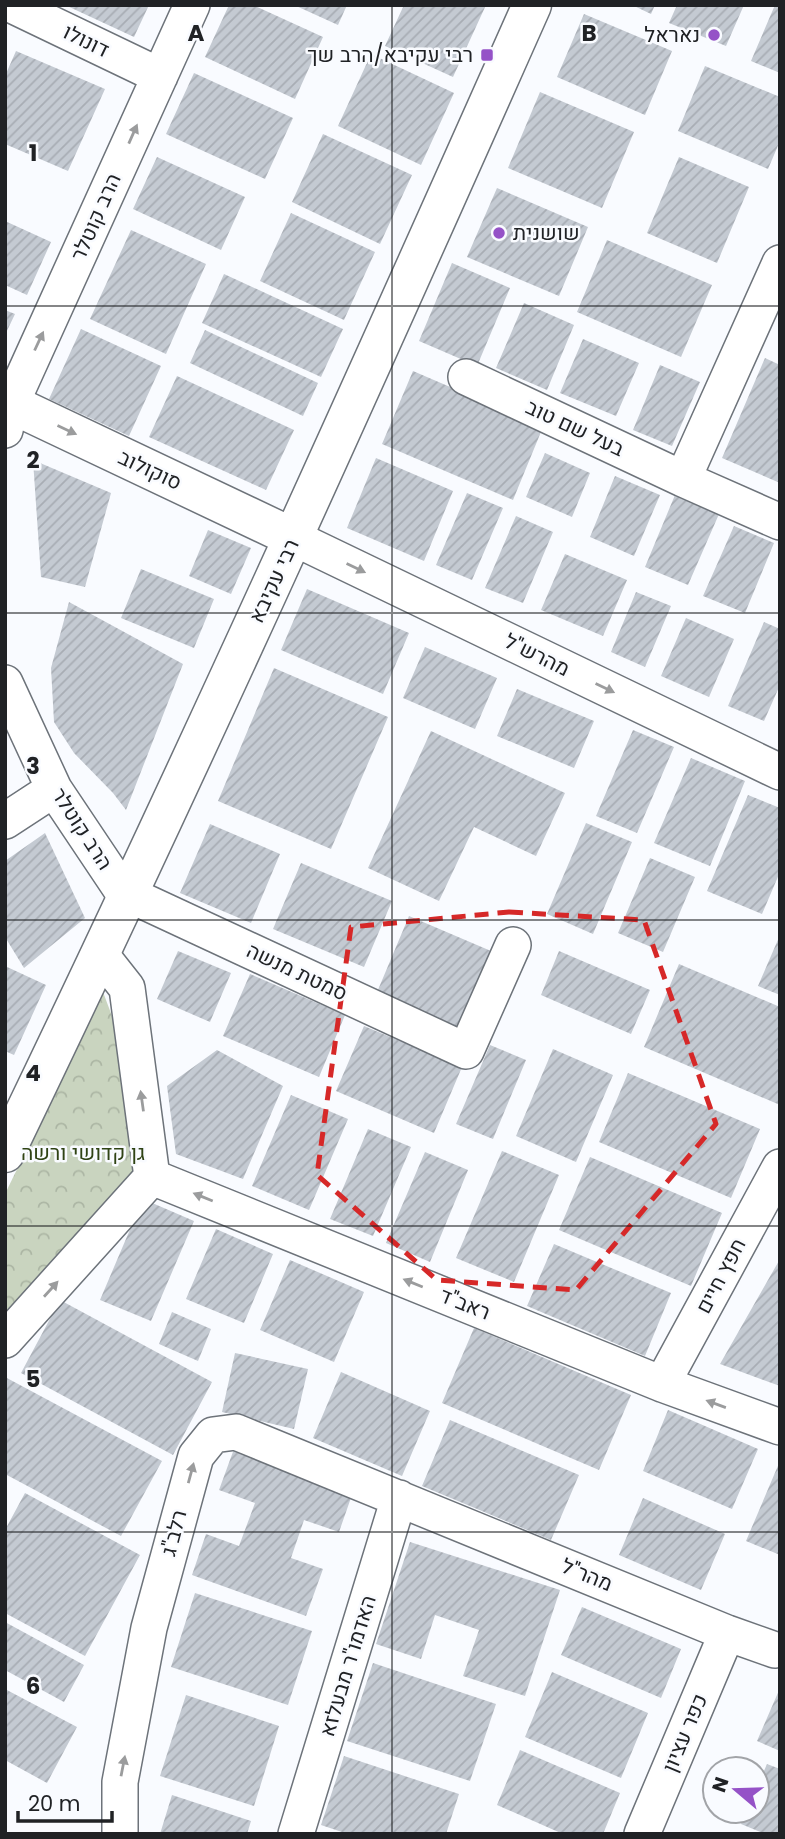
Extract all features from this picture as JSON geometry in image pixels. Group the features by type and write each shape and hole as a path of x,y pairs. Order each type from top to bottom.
{"street":[{"name":"דונולו","path":"12,5 160,76"},
{"name":"הרב קוטלר","path":"7,412 192,5"},
{"name":"רבי עקיבא","path":"5,1153 101,956 294,538 532,5"},
{"path":"683,480 780,263"},
{"name":"בעל שם טוב","path":"466,377 683,480 780,522"},
{"name":"סוקולוב","path":"7,412 294,538"},
{"name":"מהרש\"ל","path":"294,538 780,772"},
{"name":"הרב קוטלר","path":"5,683 54,789 128,896"},
{"path":"5,821 54,789"},
{"name":"סמטת מנשה","path":"128,896 466,1051 513,945"},
{"path":"5,1340 152,1177 127,988 101,956"},
{"name":"חפץ חיים","path":"662,1384 780,1167"},
{"name":"ראב\"ד","path":"152,1177 662,1384 780,1427"},
{"name":"רלב\"ג","path":"120,1834 120,1782 149,1628 196,1456 213,1435 236,1432 399,1498"},
{"name":"מהר\"ל","path":"399,1498 727,1633 775,1650"},
{"name":"האדמו\"ר מבעלזא","path":"296,1834 399,1498"},
{"name":"כפר עציון","path":"642,1834 727,1633"}],"highlighted area":[{"path":"509,912 644,920 716,1124 576,1290 437,1280 317,1175 351,927"}],"green space":[{"name":"גן קדושי ורשה","path":"103,992 112,1016 140,1169 5,1315 5,1194"}],"building":[{"path":"65,5 149,5 134,37"},
{"path":"229,5 253,5 323,37 295,99 205,57"},
{"path":"294,5 347,5 338,25"},
{"path":"404,5 486,5 453,77 385,46"},
{"path":"632,5 655,5 651,14"},
{"name":"נאראל","path":"677,5 744,5 726,46 669,23"},
{"path":"775,5 780,5 780,73 751,61"},
{"path":"584,14 672,51 645,115 557,77"},
{"path":"16,51 105,89 68,171 5,144 5,76"},
{"path":"371,54 454,93 421,165 338,126"},
{"path":"705,66 780,97 780,141 768,169 678,131"},
{"path":"194,73 293,118 265,179 166,134"},
{"path":"540,92 634,132 602,208 508,168"},
{"path":"323,134 412,175 380,244 292,202"},
{"path":"157,157 245,197 221,250 133,209"},
{"path":"679,157 749,187 717,263 647,233"},
{"path":"497,188 588,227 559,296 467,257"},
{"path":"291,213 375,252 344,320 260,281"},
{"path":"5,221 51,242 27,295 5,285"},
{"path":"131,230 206,264 166,354 90,319"},
{"path":"607,240 712,285 681,357 577,312"},
{"path":"452,263 510,288 477,366 419,341"},
{"path":"224,274 343,329 321,377 202,323"},
{"path":"524,303 574,325 547,390 496,368"},
{"path":"5,310 15,314 5,335"},
{"path":"81,329 161,366 129,436 49,399"},
{"path":"205,330 318,383 303,416 190,363"},
{"path":"583,339 639,363 616,416 560,393"},
{"path":"765,358 780,365 780,483 722,458"},
{"path":"660,365 700,382 672,446 633,430"},
{"path":"413,371 543,427 513,500 382,444"},
{"path":"177,376 294,430 266,490 149,437"},
{"path":"545,453 590,473 572,517 526,497"},
{"path":"376,458 453,491 424,561 347,528"},
{"path":"33,460 111,493 85,587 41,577"},
{"path":"615,476 660,495 634,556 590,537"},
{"path":"467,493 503,508 472,580 436,565"},
{"path":"675,495 719,514 688,585 645,567"},
{"path":"516,516 553,532 523,603 485,588"},
{"path":"734,526 774,543 745,613 703,596"},
{"path":"208,530 251,548 231,594 189,576"},
{"path":"565,554 627,580 603,636 541,610"},
{"path":"141,569 214,599 194,648 121,618"},
{"path":"307,589 409,633 383,694 281,650"},
{"path":"636,592 671,606 645,667 611,652"},
{"path":"69,602 183,664 126,810 74,753 54,722 51,668"},
{"path":"686,618 734,639 709,697 661,676"},
{"path":"764,622 780,629 780,685 764,721 728,706"},
{"path":"425,647 497,678 475,729 403,698"},
{"path":"274,668 388,717 331,849 218,801"},
{"path":"517,689 594,721 574,768 497,736"},
{"path":"633,730 674,747 637,833 596,816"},
{"path":"431,731 565,793 536,856 474,827 439,901 368,868"},
{"path":"691,758 745,781 710,866 654,843"},
{"path":"748,795 780,808 780,872 762,914 707,891"},
{"path":"586,823 632,842 593,934 547,914"},
{"path":"210,824 280,854 251,923 180,893"},
{"path":"45,833 85,918 24,968 5,937 5,861"},
{"path":"650,858 695,877 663,952 618,933"},
{"path":"301,863 392,901 364,967 273,929"},
{"path":"409,916 491,951 457,1032 375,997"},
{"path":"780,935 780,995 758,986"},
{"path":"178,951 231,973 210,1022 157,999"},
{"path":"559,951 650,990 631,1034 541,995"},
{"path":"679,964 780,1007 780,1105 644,1047"},
{"path":"5,966 46,985 14,1055 5,1051"},
{"path":"250,974 345,1015 319,1077 223,1036"},
{"path":"364,1026 462,1067 434,1133 336,1091"},
{"path":"490,1045 526,1060 493,1139 456,1124"},
{"path":"553,1049 613,1075 576,1162 516,1136"},
{"path":"217,1050 283,1086 243,1179 176,1154 167,1086"},
{"path":"628,1073 760,1129 731,1198 599,1142"},
{"path":"291,1095 348,1119 309,1210 252,1186"},
{"path":"368,1129 411,1147 373,1236 330,1219"},
{"path":"502,1151 559,1175 514,1282 456,1258"},
{"path":"425,1152 468,1170 430,1262 386,1243"},
{"path":"590,1157 722,1213 691,1286 559,1230"},
{"path":"143,1199 194,1221 151,1321 100,1300"},
{"path":"216,1229 273,1254 244,1323 186,1299"},
{"path":"554,1244 671,1293 645,1356 527,1306"},
{"path":"780,1259 780,1386 720,1364"},
{"path":"290,1260 364,1292 334,1362 260,1330"},
{"path":"60,1300 212,1382 173,1455 21,1373"},
{"path":"172,1312 211,1329 198,1361 159,1344"},
{"path":"474,1328 631,1395 599,1470 442,1403"},
{"path":"235,1353 308,1369 294,1429 222,1412"},
{"path":"341,1372 430,1411 402,1476 313,1438"},
{"path":"5,1377 162,1461 121,1536 5,1474"},
{"path":"668,1410 758,1449 732,1509 643,1471"},
{"path":"450,1420 579,1475 551,1540 422,1486"},
{"path":"234,1449 353,1492 339,1532 304,1520 291,1558 323,1569 306,1616 192,1575 206,1534 239,1546 255,1503 219,1490"},
{"path":"780,1461 780,1555 746,1541"},
{"path":"25,1493 140,1555 85,1656 5,1613 5,1530"},
{"path":"643,1498 725,1534 701,1590 619,1555"},
{"path":"410,1542 560,1590 525,1696 463,1676 479,1630 435,1615 421,1659 376,1644"},
{"path":"195,1593 312,1631 288,1705 171,1667"},
{"path":"582,1607 681,1649 661,1698 561,1655"},
{"path":"5,1622 84,1665 64,1702 5,1670"},
{"path":"373,1663 496,1704 470,1781 347,1741"},
{"path":"552,1672 648,1713 621,1778 525,1737"},
{"path":"780,1688 780,1751 757,1741"},
{"path":"5,1689 77,1727 47,1783 5,1760"},
{"path":"186,1695 279,1726 254,1806 160,1776"},
{"path":"520,1750 620,1793 603,1834 563,1834 497,1805"},
{"path":"344,1756 459,1794 446,1834 348,1834 321,1825"},
{"path":"771,1766 780,1769 780,1834 765,1834 743,1825 771,1825"},
{"path":"172,1795 251,1821 247,1834 160,1834"}],"place":[{"name":"נאראל","path":"714,35"},
{"name":"רבי עקיבא/הרב שך","path":"487,55"},
{"name":"שושנית","path":"499,233"}]}
